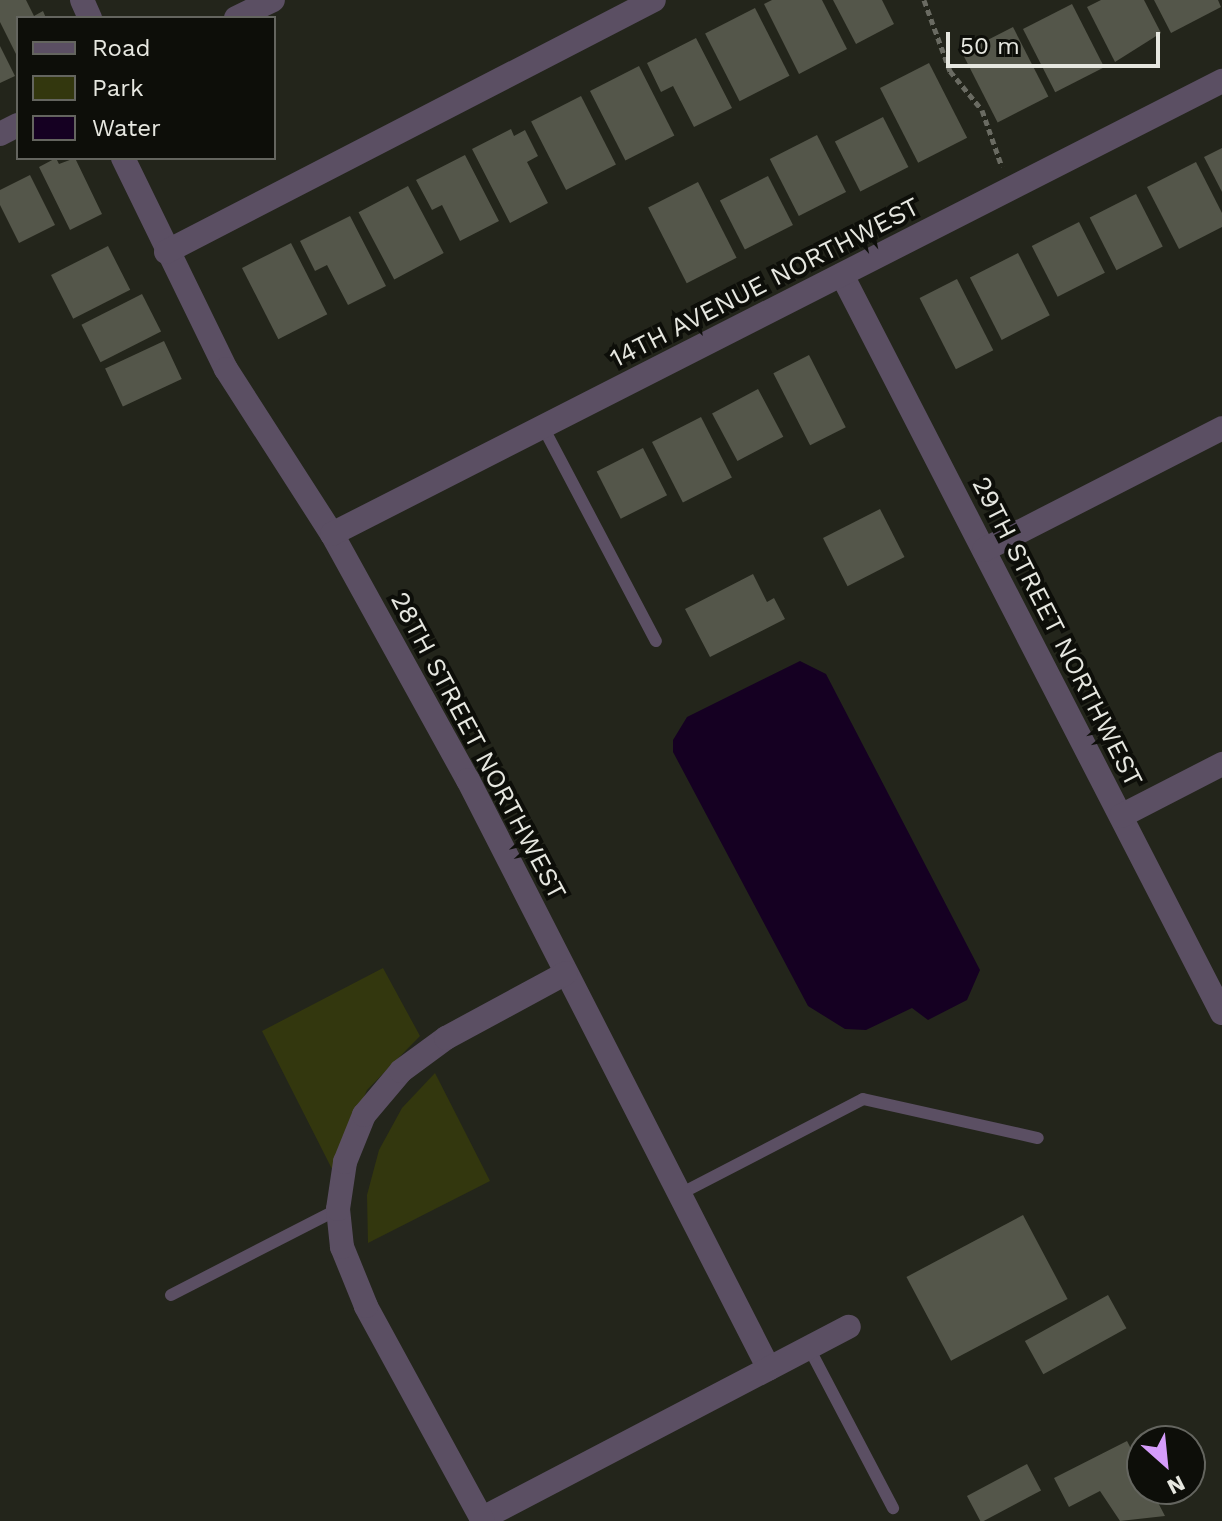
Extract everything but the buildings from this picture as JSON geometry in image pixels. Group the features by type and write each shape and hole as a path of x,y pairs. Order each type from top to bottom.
{"street":[{"path":"240,16 273,0"},
{"path":"166,252 654,0"},
{"name":"14TH AVENUE NORTHWEST","path":"332,534 1222,81"},
{"name":"28TH STREET NORTHWEST","path":"124,160 166,252 226,369 332,534 566,973 769,1369"},
{"name":"29TH STREET NORTHWEST","path":"842,275 1219,1000"},
{"path":"984,550 1222,428"},
{"path":"1121,816 1222,764"},
{"path":"566,973 446,1038 401,1071 364,1115 345,1162 338,1209 342,1247 366,1306 482,1520 849,1327"}],"lane":[{"path":"543,427 656,641"},
{"path":"680,1194 863,1099 1038,1138"},
{"path":"171,1295 338,1209"},
{"path":"809,1348 893,1508"}],"path":[{"path":"924,0 950,71 982,110 1012,189"}],"green space":[{"path":"383,968 420,1036 367,1090 332,1169 262,1031"},
{"path":"435,1073 490,1181 368,1243 367,1195 379,1150 402,1108"}],"water":[{"path":"800,661 826,674 980,970 967,1000 928,1020 912,1008 866,1030 845,1029 808,1006 673,752 673,740 687,717"}]}
